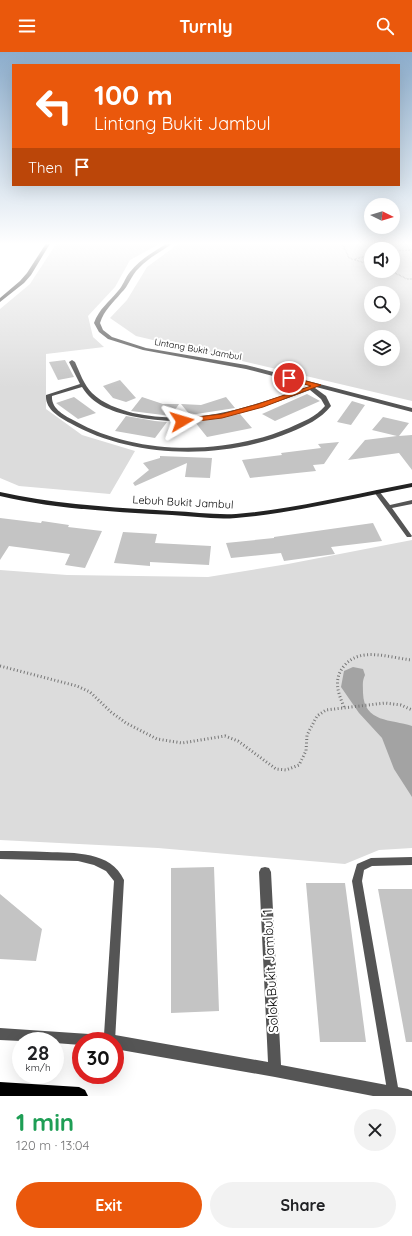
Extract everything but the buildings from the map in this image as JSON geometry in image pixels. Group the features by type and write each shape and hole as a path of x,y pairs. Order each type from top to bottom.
{"main road":[{"path":"0,301 11,291"},
{"name":"Lebuh Bukit Jambul","path":"0,494 26,500 82,506 233,516 264,514 412,485"},
{"path":"0,1091 79,1096"}],"street":[{"name":"Lintang Bukit Jambul","path":"121,291 99,314 97,323 102,331 110,338 145,349 246,366 412,410"},
{"path":"72,362 84,385 94,398 111,408 140,417 182,421 222,416 260,406 318,385"},
{"path":"84,385 49,395 48,400 51,408 75,426 110,439 142,447 193,450 241,444 293,429 314,418 326,410 328,406 327,401 323,397 310,388"},
{"name":"Solok Bukit Jambul 1","path":"265,872 275,1070"},
{"path":"124,1044 275,1070 408,1096"}],"lane":[{"path":"377,492 409,536"},
{"path":"388,508 412,502"},
{"path":"0,855 78,857 96,861 109,868 118,880 110,1032"},
{"path":"393,1093 357,881 360,867 371,862 412,861"},
{"path":"0,1034 72,1039"}],"path":[{"path":"344,707 336,687 338,674 346,662 356,655 367,654 412,660"},
{"path":"0,666 77,686 90,692 110,712 126,723 157,739 182,743 225,736 238,741 276,768 286,770 299,766 306,751 307,735 317,716 326,710 385,703 401,704 412,710"}],"shaded area":[{"path":"22,291 112,291 88,316 93,337 104,347 46,354 46,409 82,435 135,451 110,494 19,486 0,478 0,309"},
{"path":"133,291 364,291 364,322 400,322 400,291 412,291 412,401 136,336 110,318 127,300"},
{"path":"412,540 412,848 379,850 345,864 158,848 0,840 0,570 67,575 208,577 288,564"},
{"path":"353,667 363,669 365,675 363,681 363,693 365,703 368,710 373,715 412,726 412,797 394,769 382,738 359,713 341,687 344,671"}],"route":[{"path":"182,421 222,416 260,406 318,385 289,378"}]}
